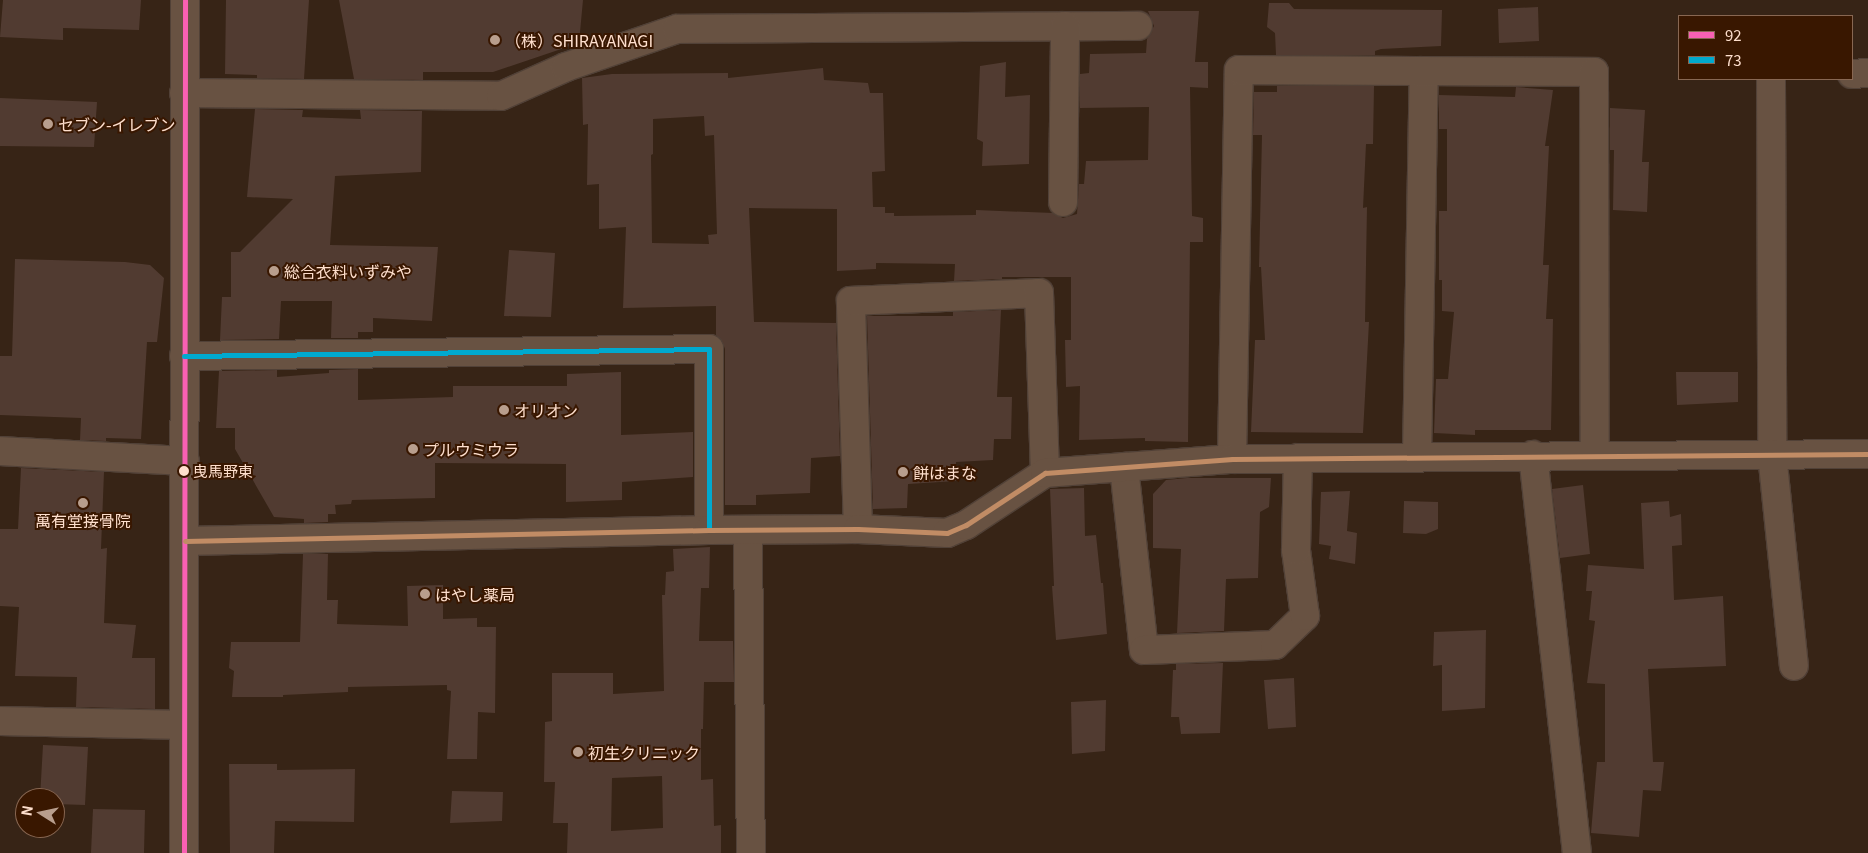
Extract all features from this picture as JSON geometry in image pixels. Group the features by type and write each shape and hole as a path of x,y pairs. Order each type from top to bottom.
{"street":[{"path":"184,853 185,0"},
{"path":"1063,202 1065,26"},
{"path":"184,93 501,96 566,67 677,29 1138,26"},
{"path":"1232,459 1239,70 1594,72 1595,456"},
{"path":"1417,457 1424,71"},
{"path":"1853,74 1868,73"},
{"path":"1771,80 1772,454 1794,666"},
{"path":"858,529 851,301 1040,293 1045,473"},
{"path":"184,356 709,349 709,530"},
{"path":"0,451 185,461"},
{"path":"185,541 709,530 858,529 948,533 966,525 1045,473 1232,459 1868,454"},
{"path":"1532,456 1576,853"},
{"path":"1124,467 1144,650 1274,645 1305,616 1296,550 1298,458"},
{"path":"748,530 751,853"},
{"path":"0,721 184,725"}],"building":[{"path":"3,0 141,0 139,30 63,28 63,40 0,37"},
{"path":"226,0 309,0 304,79 257,78 257,75 225,74"},
{"name":"（株）SHIRAYANAGI","path":"339,0 583,0 579,43 493,72 423,72 423,80 354,79"},
{"path":"1269,3 1289,3 1294,9 1442,10 1441,46 1381,49 1375,51 1375,55 1276,55 1275,33 1267,27"},
{"path":"1538,7 1539,41 1499,43 1498,9"},
{"path":"1148,11 1199,11 1195,62 1208,62 1208,88 1190,87 1192,216 1203,218 1203,242 1190,242 1188,442 1145,441 1145,438 1079,440 1080,386 1066,387 1065,340 1071,340 1071,277 1002,277 1002,279 954,281 955,264 876,263 876,269 837,271 837,209 749,208 754,322 836,323 840,456 811,458 810,493 756,495 756,505 725,505 725,349 722,341 716,335 716,306 623,308 626,227 599,229 599,184 587,185 588,124 583,125 582,78 612,74 728,73 728,78 823,68 824,80 868,83 870,93 883,93 885,171 872,172 873,207 885,207 885,213 894,213 894,216 976,215 976,210 1053,213 1063,218 1077,214 1079,184 1084,184 1086,161 1148,160 1149,107 1080,108 1080,74 1089,73 1090,54 1146,53 1147,39 1154,26","holes":["704,116 705,136 714,135 717,234 708,235 709,244 652,243 651,155 653,154 653,119"]},
{"path":"1006,62 1005,97 1030,95 1029,164 982,166 983,142 977,139 980,66"},
{"path":"1277,86 1374,86 1373,144 1366,144 1363,208 1367,207 1365,322 1369,322 1363,433 1251,432 1255,340 1265,340 1261,267 1259,267 1262,135 1253,135 1254,92 1277,92"},
{"path":"1516,87 1553,90 1545,146 1549,146 1543,265 1549,265 1546,319 1553,319 1551,430 1475,430 1475,435 1434,433 1436,379 1448,379 1454,312 1442,311 1442,280 1439,280 1439,211 1447,211 1447,129 1439,129 1439,95 1515,97"},
{"name":"セブン-イレブン","path":"0,98 97,102 94,147 0,146"},
{"path":"1610,108 1645,110 1642,162 1649,162 1647,212 1613,210 1614,150 1610,150"},
{"path":"255,109 303,110 302,117 361,119 360,110 422,111 421,172 335,176 330,245 438,247 432,321 373,318 373,332 358,332 358,338 331,338 332,301 281,301 279,339 220,340 222,297 231,297 231,252 240,252 293,199 247,197"},
{"path":"509,250 555,253 551,317 504,316"},
{"path":"15,259 125,262 150,265 164,278 157,342 147,342 141,439 106,438 106,441 80,440 81,418 0,415 0,356 12,356"},
{"path":"1001,310 997,397 1012,397 1011,439 994,439 993,460 956,462 956,481 908,484 907,508 873,509 867,316 953,316 953,312"},
{"path":"358,369 358,400 453,397 453,386 567,386 567,374 621,372 621,435 693,432 693,477 622,482 622,500 566,502 566,464 435,463 435,498 352,500 351,504 335,505 336,514 328,514 328,522 304,523 304,519 274,517 235,449 235,428 216,428 219,371 277,370 277,377 329,373 329,370"},
{"path":"1676,372 1738,372 1738,402 1677,405"},
{"path":"21,468 104,472 101,549 107,548 104,623 136,625 132,658 155,658 155,709 76,707 77,677 15,676 19,607 0,606 0,529 18,529"},
{"path":"1187,478 1271,478 1269,507 1260,512 1258,578 1226,579 1224,631 1177,633 1181,549 1153,548 1153,494 1166,480"},
{"path":"1583,485 1590,554 1560,558 1552,489"},
{"path":"1084,488 1085,536 1096,535 1101,583 1103,583 1107,634 1056,640 1052,586 1054,586 1050,489"},
{"path":"1350,491 1347,531 1357,533 1355,564 1329,559 1331,546 1319,544 1321,492"},
{"path":"1404,501 1438,502 1438,529 1426,534 1403,533"},
{"path":"1669,501 1670,517 1681,514 1682,545 1672,546 1674,600 1723,596 1726,666 1648,669 1653,762 1664,762 1661,791 1643,790 1639,837 1591,833 1597,762 1605,762 1605,684 1587,683 1595,621 1589,620 1592,591 1586,591 1588,565 1644,569 1641,503"},
{"path":"710,547 709,588 701,588 699,641 733,641 734,682 704,682 703,729 701,729 701,780 713,779 714,826 721,825 721,853 567,853 568,823 553,823 555,782 544,782 545,722 552,721 552,673 613,673 613,694 664,691 662,595 665,595 666,572 674,571 673,549","holes":["662,776 663,828 611,831 612,778"]},
{"path":"303,554 328,554 327,600 338,600 337,624 408,626 407,586 443,585 443,619 477,618 477,627 496,627 495,713 478,712 477,759 447,759 451,691 447,690 447,685 348,687 348,692 283,695 283,697 232,697 234,671 229,668 231,642 300,642"},
{"path":"1486,630 1485,708 1442,711 1442,665 1433,666 1434,632"},
{"path":"1223,663 1220,733 1181,734 1179,717 1171,717 1173,670 1176,670 1176,664"},
{"path":"1294,678 1296,727 1268,729 1264,680"},
{"path":"1106,700 1105,751 1072,754 1071,702"},
{"path":"43,745 88,747 85,805 65,804 65,788 41,788"},
{"path":"229,764 277,764 277,770 355,769 354,822 275,821 274,853 230,853"},
{"path":"452,791 503,792 502,821 450,823"},
{"path":"93,809 145,810 144,853 91,853"}],"transit line":[{"name":"92","path":"184,853 185,0"},
{"name":"73","path":"184,356 709,349 709,530"},
{"path":"185,541 709,530 858,529 947,533 966,525 1045,473 1232,459 1868,454"}],"place":[{"name":"（株）SHIRAYANAGI","path":"495,40"},
{"name":"セブン-イレブン","path":"48,124"},
{"name":"総合衣料いずみや","path":"274,271"},
{"name":"オリオン","path":"504,410"},
{"name":"プルウミウラ","path":"413,449"},
{"name":"曳馬野東","path":"184,471"},
{"name":"餅はまな","path":"903,472"},
{"name":"萬有堂接骨院","path":"83,503"},
{"name":"はやし薬局","path":"425,594"},
{"name":"初生クリニック","path":"578,752"}]}
